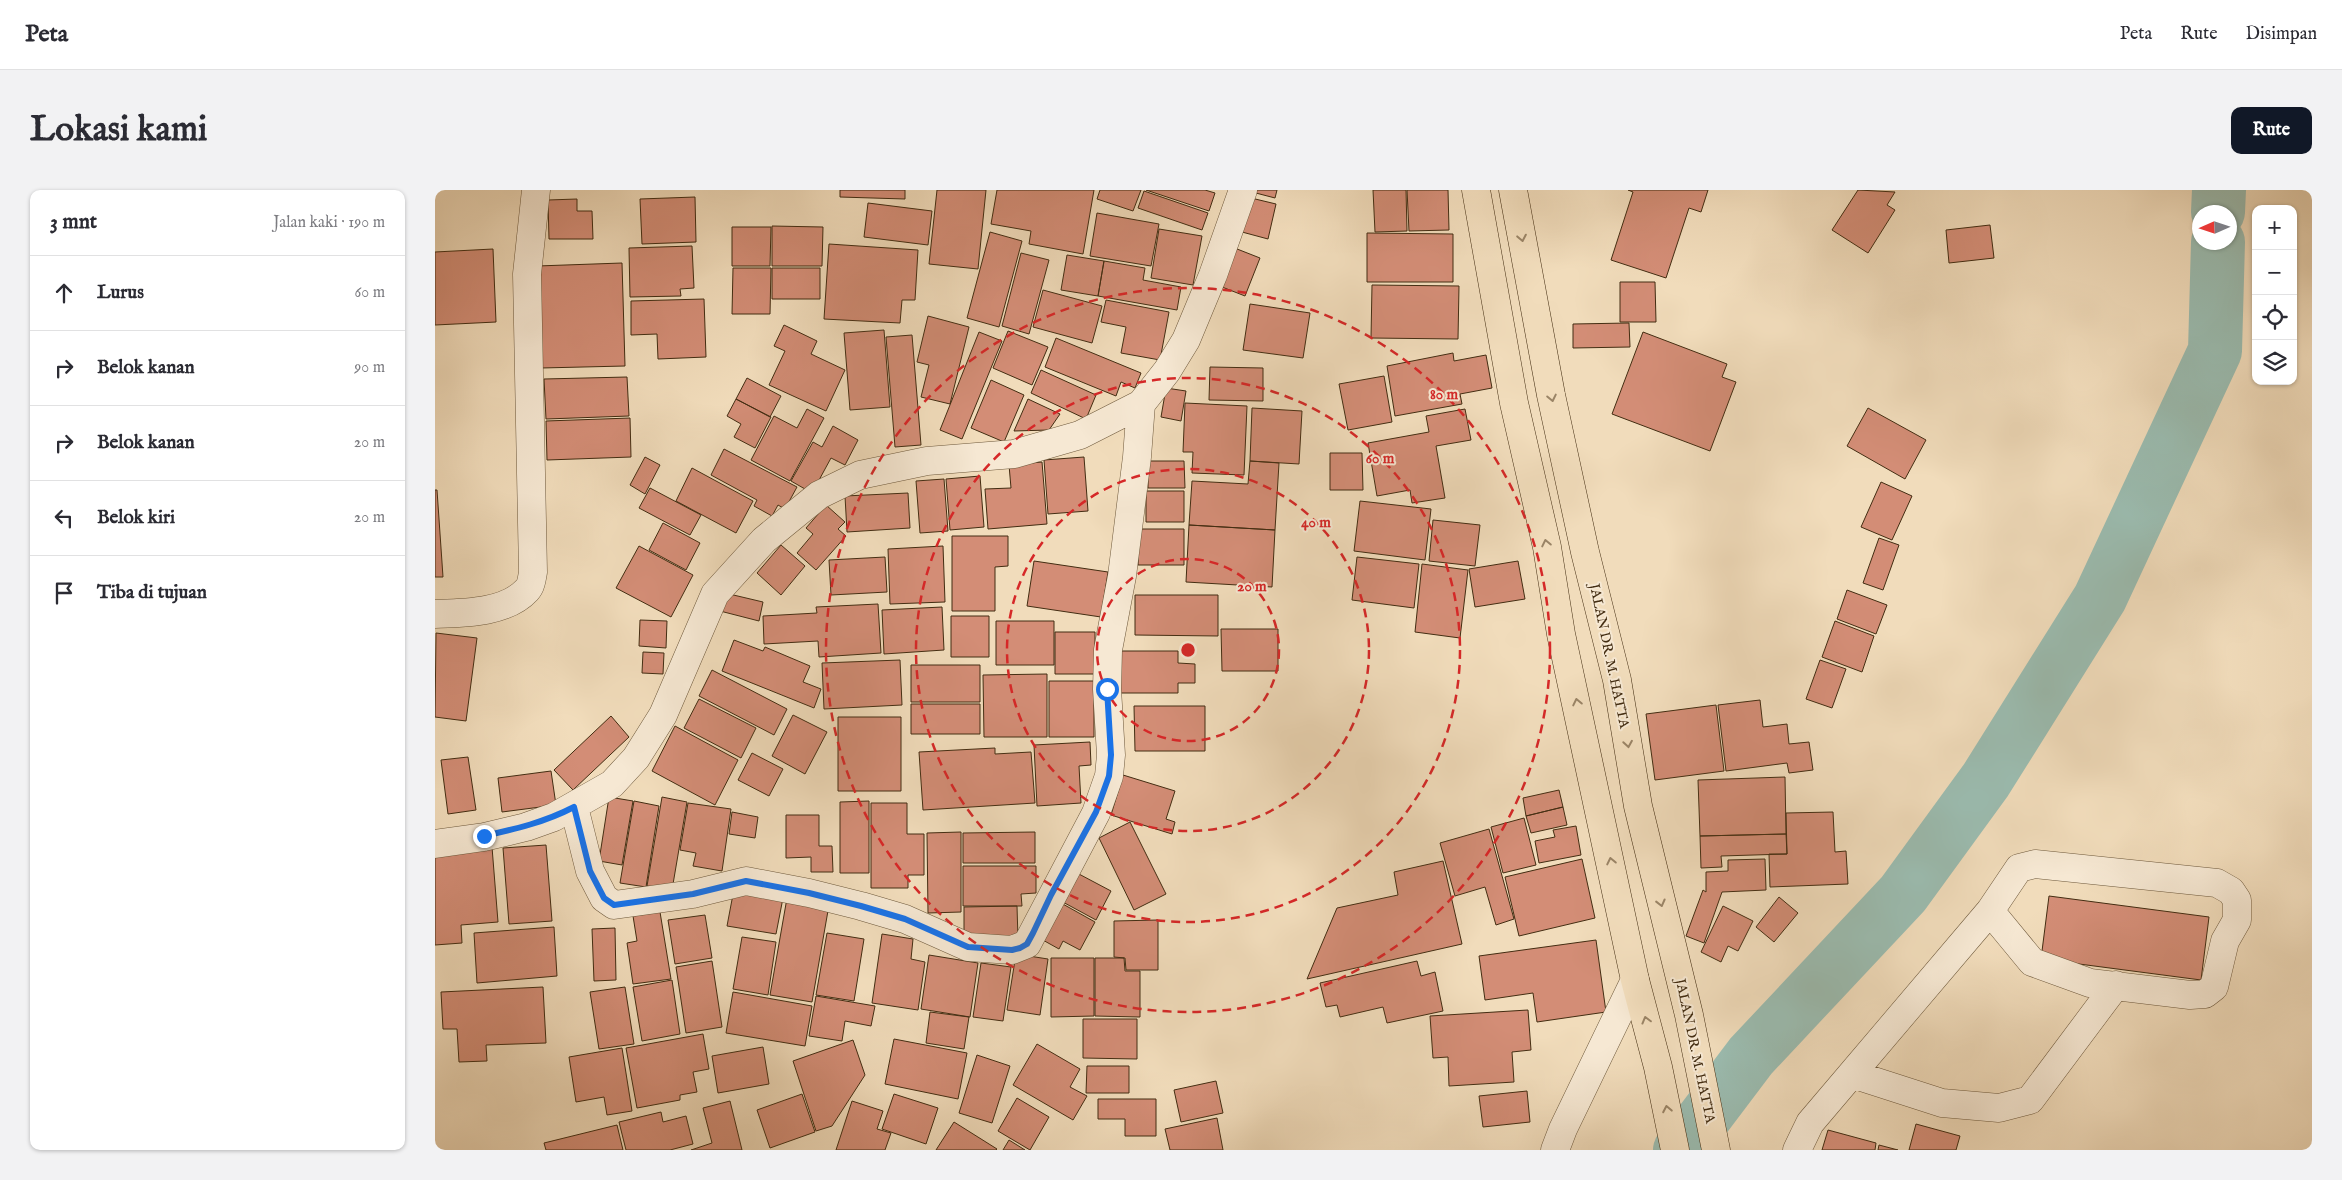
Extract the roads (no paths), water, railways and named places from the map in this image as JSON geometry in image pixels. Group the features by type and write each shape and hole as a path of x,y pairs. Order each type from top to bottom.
{"main road":[{"path":"1476,190 1514,403 1547,547 1561,634 1635,980 1658,1067 1675,1150"},
{"name":"JALAN DR. M. HATTA","path":"1513,190 1551,395 1585,552 1617,680 1638,806 1689,1014 1716,1150"}],"street":[{"path":"435,614 471,612 500,606 519,597 529,589 533,572 527,274 536,190"},
{"path":"435,844 526,827 554,817 574,807 612,784 636,758 663,715 715,594 764,540 819,495 860,475 927,461 1014,454 1080,435 1141,404 1167,371 1186,340 1213,275 1243,190"},
{"path":"574,807 590,871 604,898 614,905 693,894 746,881 809,893 905,919 968,947 1012,950 1027,944 1096,812 1109,776 1111,755 1107,689 1108,650 1123,566 1137,457 1141,404"},
{"path":"1797,1150 1810,1123 1991,911 2019,868 2035,864 2217,884 2231,891 2237,900 2237,920 2225,941 2214,987 2205,994 2190,995 2090,983 2032,962 1991,911"},
{"path":"1555,1150 1563,1129 1635,980"},
{"path":"1852,1074 1942,1103 1999,1108 2030,1100 2116,985"}],"waterway":[{"path":"2218,205 2219,190"},
{"path":"1680,1150 1751,1056 1903,894 1986,780 2100,598 2215,351 2218,250"}]}
